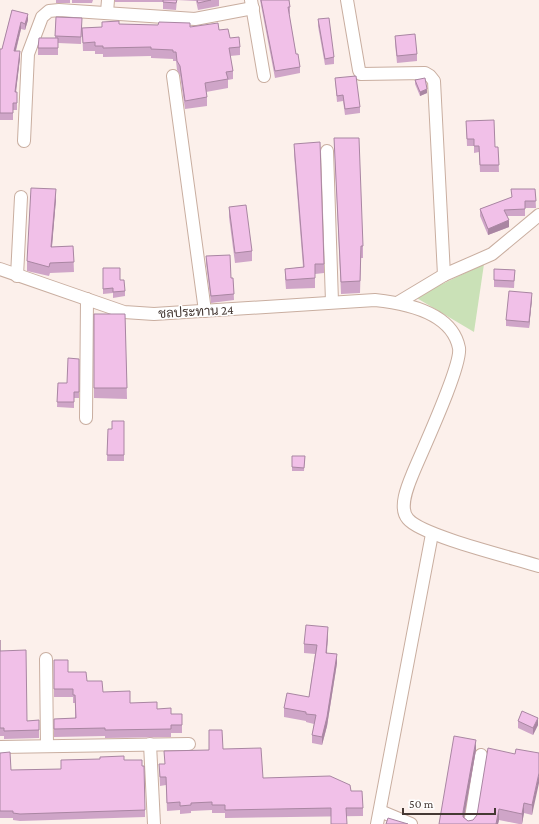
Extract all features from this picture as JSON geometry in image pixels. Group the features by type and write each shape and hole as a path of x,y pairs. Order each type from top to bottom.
{"street":[{"path":"107,12 108,0"},
{"path":"347,0 359,70 361,74 425,73 434,81 444,275"},
{"path":"24,141 28,54 42,17 49,11 107,12 195,19 252,4 264,76"},
{"path":"173,76 205,311"},
{"path":"327,151 332,302"},
{"path":"18,276 21,197"},
{"path":"399,302 444,275 492,254 539,216"},
{"name":"ชลประทาน 24","path":"0,269 124,312 154,314 375,300 399,302 426,312 444,323 454,336 459,348 455,372 409,484 404,504 407,518 413,525 432,534 539,566"},
{"path":"86,418 87,300"},
{"path":"377,824 432,534"},
{"path":"46,659 47,746"},
{"path":"150,744 154,824"},
{"path":"0,747 189,744"},
{"path":"470,824 481,755"},
{"path":"380,811 411,824"}],"green space":[{"path":"484,264 474,332 415,297"}],"building":[{"path":"163,0 177,0 176,3 163,2"},
{"path":"197,0 211,0 198,3"},
{"path":"261,0 289,0 290,7 288,7 296,54 298,54 300,67 275,71"},
{"path":"12,10 28,14 25,24 21,22 14,51 20,51 15,92 17,92 17,103 13,103 13,113 0,113 0,49 2,49"},
{"path":"56,17 82,18 81,37 55,36"},
{"path":"329,18 334,57 325,59 318,19"},
{"path":"119,21 119,24 158,25 159,22 190,23 190,27 218,23 219,30 228,29 230,38 239,37 240,47 229,48 233,71 226,72 228,79 205,83 207,97 185,101 180,66 177,61 176,52 173,52 173,50 151,49 151,47 103,48 103,46 95,46 95,42 83,43 82,28 102,27 102,22"},
{"path":"415,34 417,54 397,56 395,36"},
{"path":"39,38 58,38 58,48 38,48"},
{"path":"356,76 360,107 345,109 343,95 337,96 335,78"},
{"path":"425,78 427,89 420,92 415,80"},
{"path":"494,120 495,147 498,147 499,165 480,165 479,146 474,146 474,139 467,139 466,121"},
{"path":"334,138 359,138 363,246 361,246 360,281 341,282"},
{"path":"320,142 324,264 315,264 315,278 286,280 285,269 304,267 294,144"},
{"path":"31,188 56,189 51,247 73,246 74,262 50,263 49,267 27,261"},
{"path":"511,189 535,189 536,201 525,201 525,209 504,210 509,220 488,229 480,209 512,197"},
{"path":"246,205 252,251 235,253 229,207"},
{"path":"230,255 231,278 233,278 234,294 211,296 206,256"},
{"path":"103,268 120,268 120,280 124,280 125,291 113,292 113,288 103,289"},
{"path":"494,269 515,270 514,281 494,280"},
{"path":"509,291 532,293 529,322 506,320"},
{"path":"94,314 125,314 127,388 94,388"},
{"path":"68,358 79,359 79,392 74,392 74,402 57,402 58,383 67,383"},
{"path":"112,421 124,421 124,455 107,455 108,429 112,429"},
{"path":"292,456 305,456 304,468 292,467"},
{"path":"306,625 328,627 326,653 337,654 327,717 322,737 312,735 316,715 284,708 287,693 309,697 317,645 304,644"},
{"path":"26,650 27,721 39,720 39,730 4,731 4,728 0,728 0,651"},
{"path":"54,660 68,660 68,672 86,672 87,681 102,681 103,692 130,691 130,703 157,702 157,709 171,708 171,714 182,714 182,725 171,725 171,729 54,729 54,719 76,718 75,695 73,695 73,689 54,689"},
{"path":"522,711 538,718 533,728 518,721"},
{"path":"209,730 222,730 223,749 261,748 263,778 330,776 350,785 351,791 362,791 363,808 346,808 347,824 331,824 331,808 225,810 225,805 212,805 212,802 191,803 191,805 180,806 180,802 167,803 166,777 160,777 159,764 165,764 164,751 209,750"},
{"path":"454,736 476,740 463,817 468,821 473,820 477,815 488,748 515,754 516,749 539,753 539,773 532,805 524,803 522,814 499,809 496,824 439,824"},
{"path":"10,752 11,770 61,769 61,760 100,759 100,757 124,756 124,760 142,760 142,766 144,766 145,810 20,814 13,813 13,811 0,811 0,753"},
{"path":"388,818 408,824 386,824"}]}
